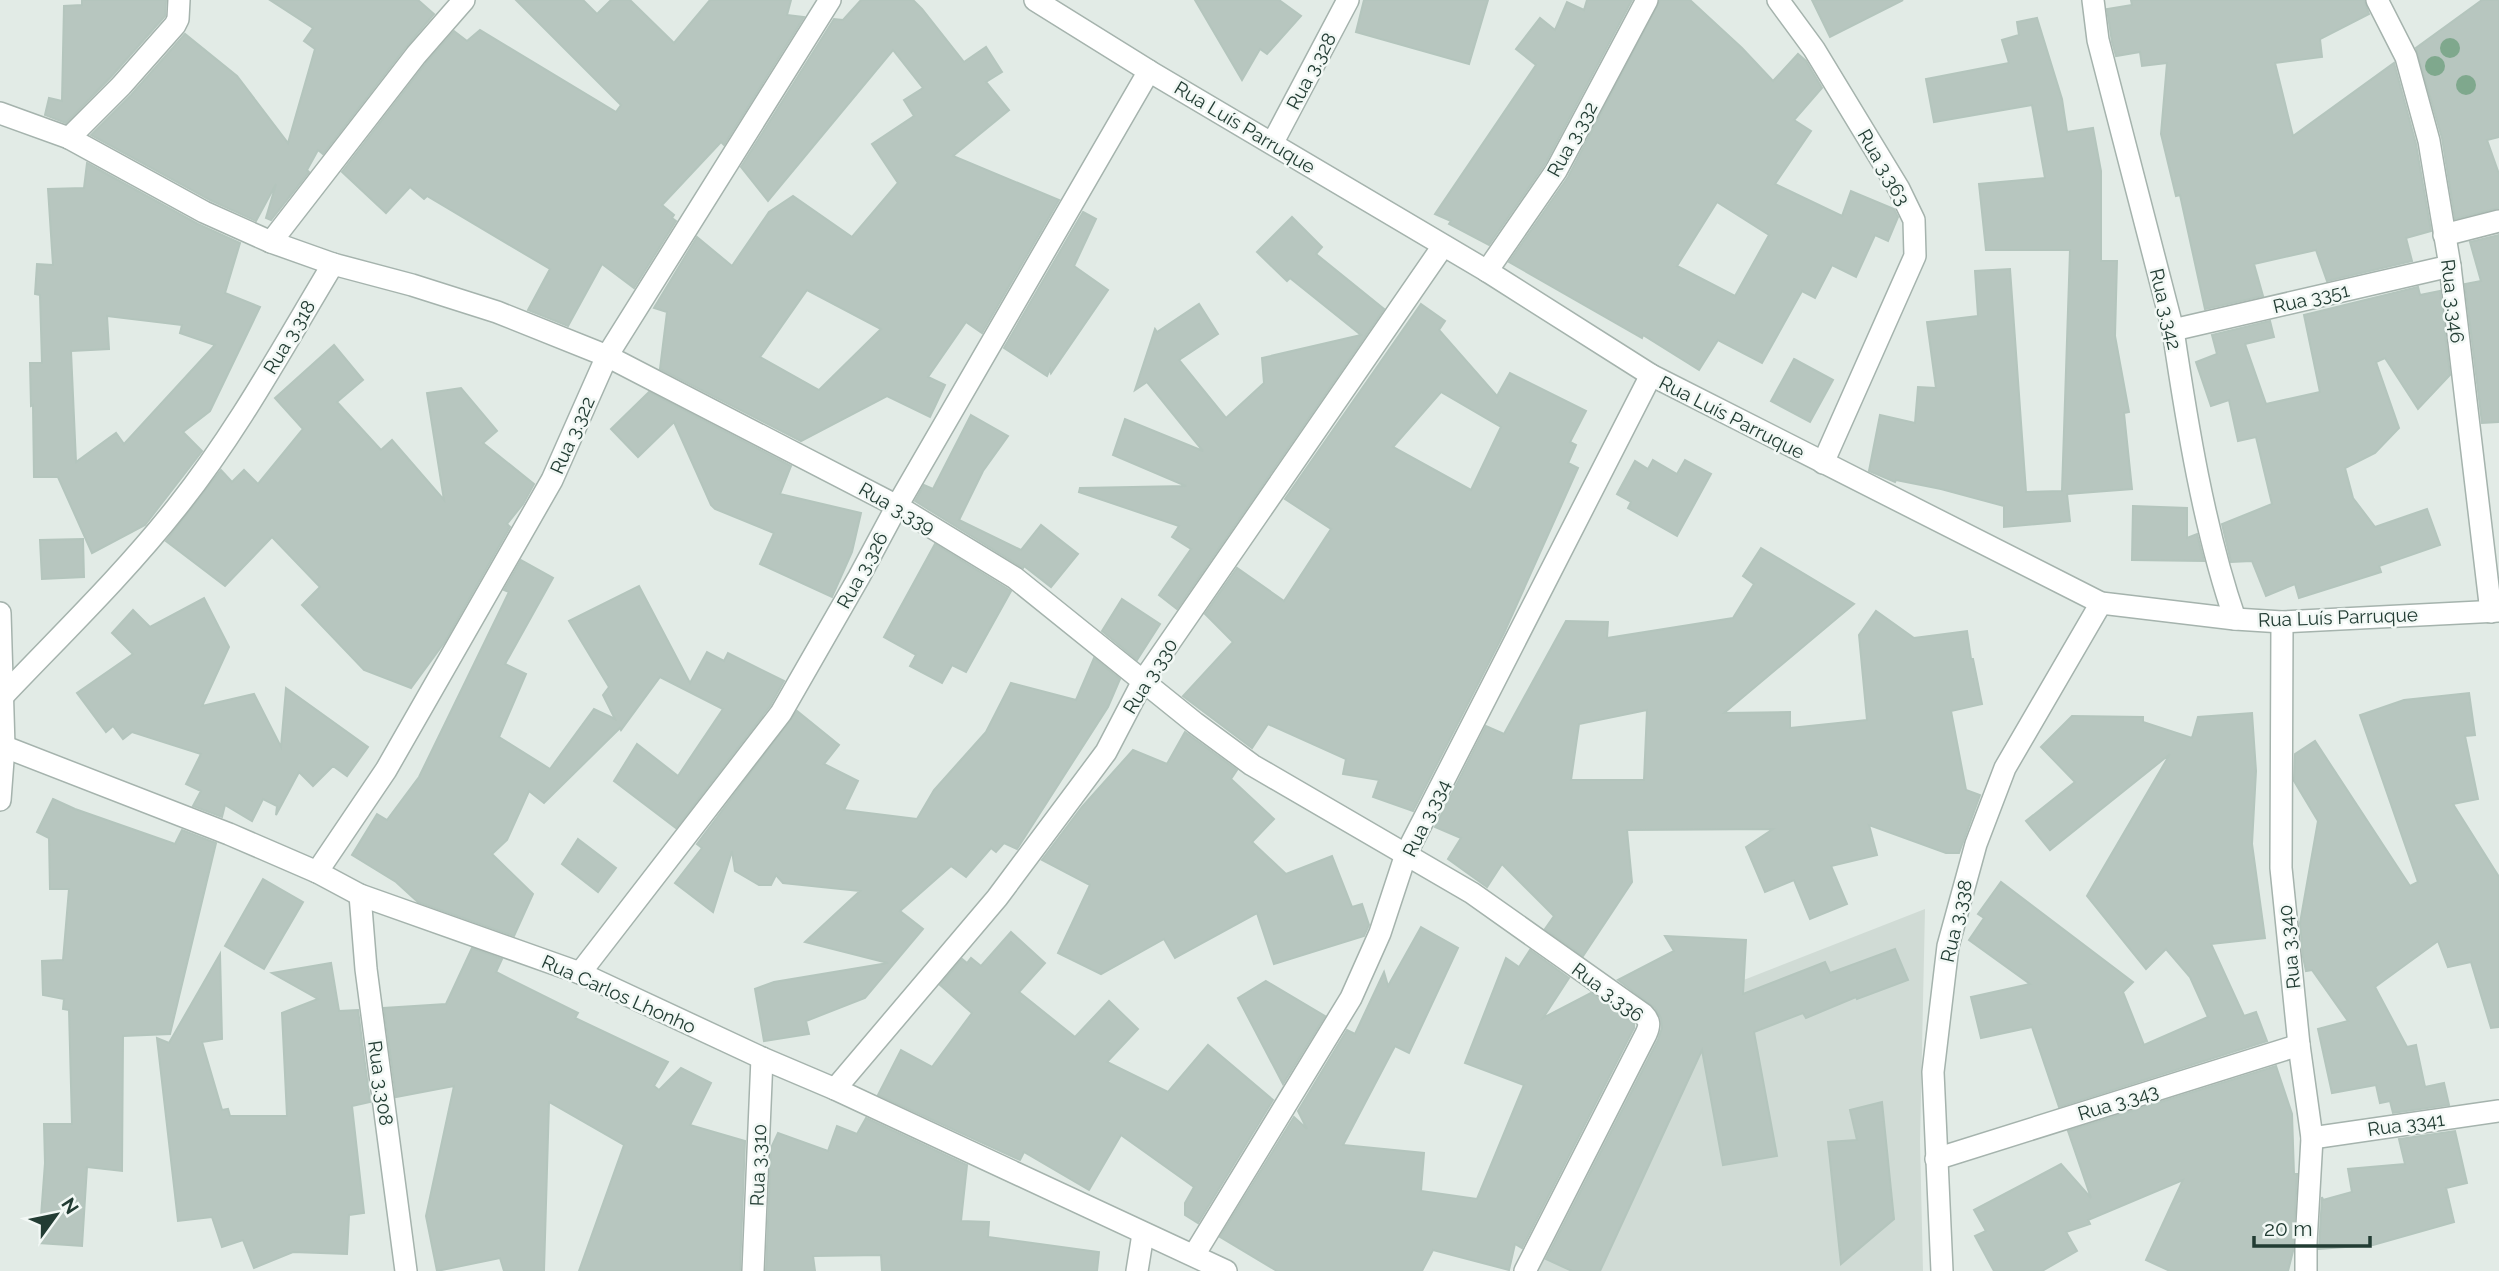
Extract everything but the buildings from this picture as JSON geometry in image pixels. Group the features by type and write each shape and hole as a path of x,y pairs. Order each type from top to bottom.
{"street":[{"path":"69,138 121,86 175,25 179,0"},
{"path":"271,242 416,55 464,0"},
{"name":"Rua 3.322","path":"317,872 386,770 552,480 607,356 830,0"},
{"name":"Rua Luís Parruque","path":"1035,0 1149,71 1487,271 1651,375 2101,603 2282,622 2495,611"},
{"name":"Rua 3.328","path":"1273,142 1348,0"},
{"name":"Rua 3.332","path":"1487,271 1556,171 1647,0"},
{"name":"Rua 3.363","path":"1778,0 1814,49 1899,189 1914,219 1915,256 1823,463"},
{"name":"Rua 3.342","path":"2093,0 2098,40 2173,330 2220,576 2235,619"},
{"name":"Rua 3.346","path":"2377,0 2406,57 2429,141 2450,266 2495,611"},
{"name":"Rua 3.326","path":"580,974 781,713 897,506 1149,71"},
{"path":"0,113 69,138 204,212 271,242 333,264"},
{"path":"2444,235 2499,221"},
{"name":"Rua 3.330","path":"835,1089 998,898 1105,752 1143,681 1443,246"},
{"name":"Rua 3.339","path":"333,264 497,312 607,356 897,506 1015,578 1195,723 1252,765 1406,854"},
{"name":"Rua 3.318","path":"4,695 129,564 178,506 237,424 333,264"},
{"name":"Rua 3351","path":"2173,330 2450,266"},
{"name":"Rua 3.334","path":"1194,1255 1352,998 1380,933 1406,854 1651,375"},
{"name":"Rua 3.338","path":"1942,1271 1933,1072 1948,946 1976,844 2006,768 2101,603"},
{"path":"0,613 4,695 0,800"},
{"name":"Rua 3.340","path":"2282,622 2281,869 2299,1045 2312,1138 2306,1271"},
{"name":"Rua Carlos Lhonho","path":"2,746 229,834 317,872 360,895 580,974 1226,1271"},
{"name":"Rua 3.336","path":"1406,854 1472,893 1648,1020 1650,1026 1525,1271"},
{"name":"Rua 3.308","path":"360,895 366,969 406,1271"},
{"name":"Rua 3.343","path":"1937,1159 2299,1045"},
{"name":"Rua 3.310","path":"753,1271 762,1058"},
{"name":"Rua 3341","path":"2312,1138 2499,1111"},
{"path":"1137,1271 1143,1234"}],"shaded area":[{"path":"1925,909 1920,1142 1923,1271 1538,1271 1662,1012"}]}
